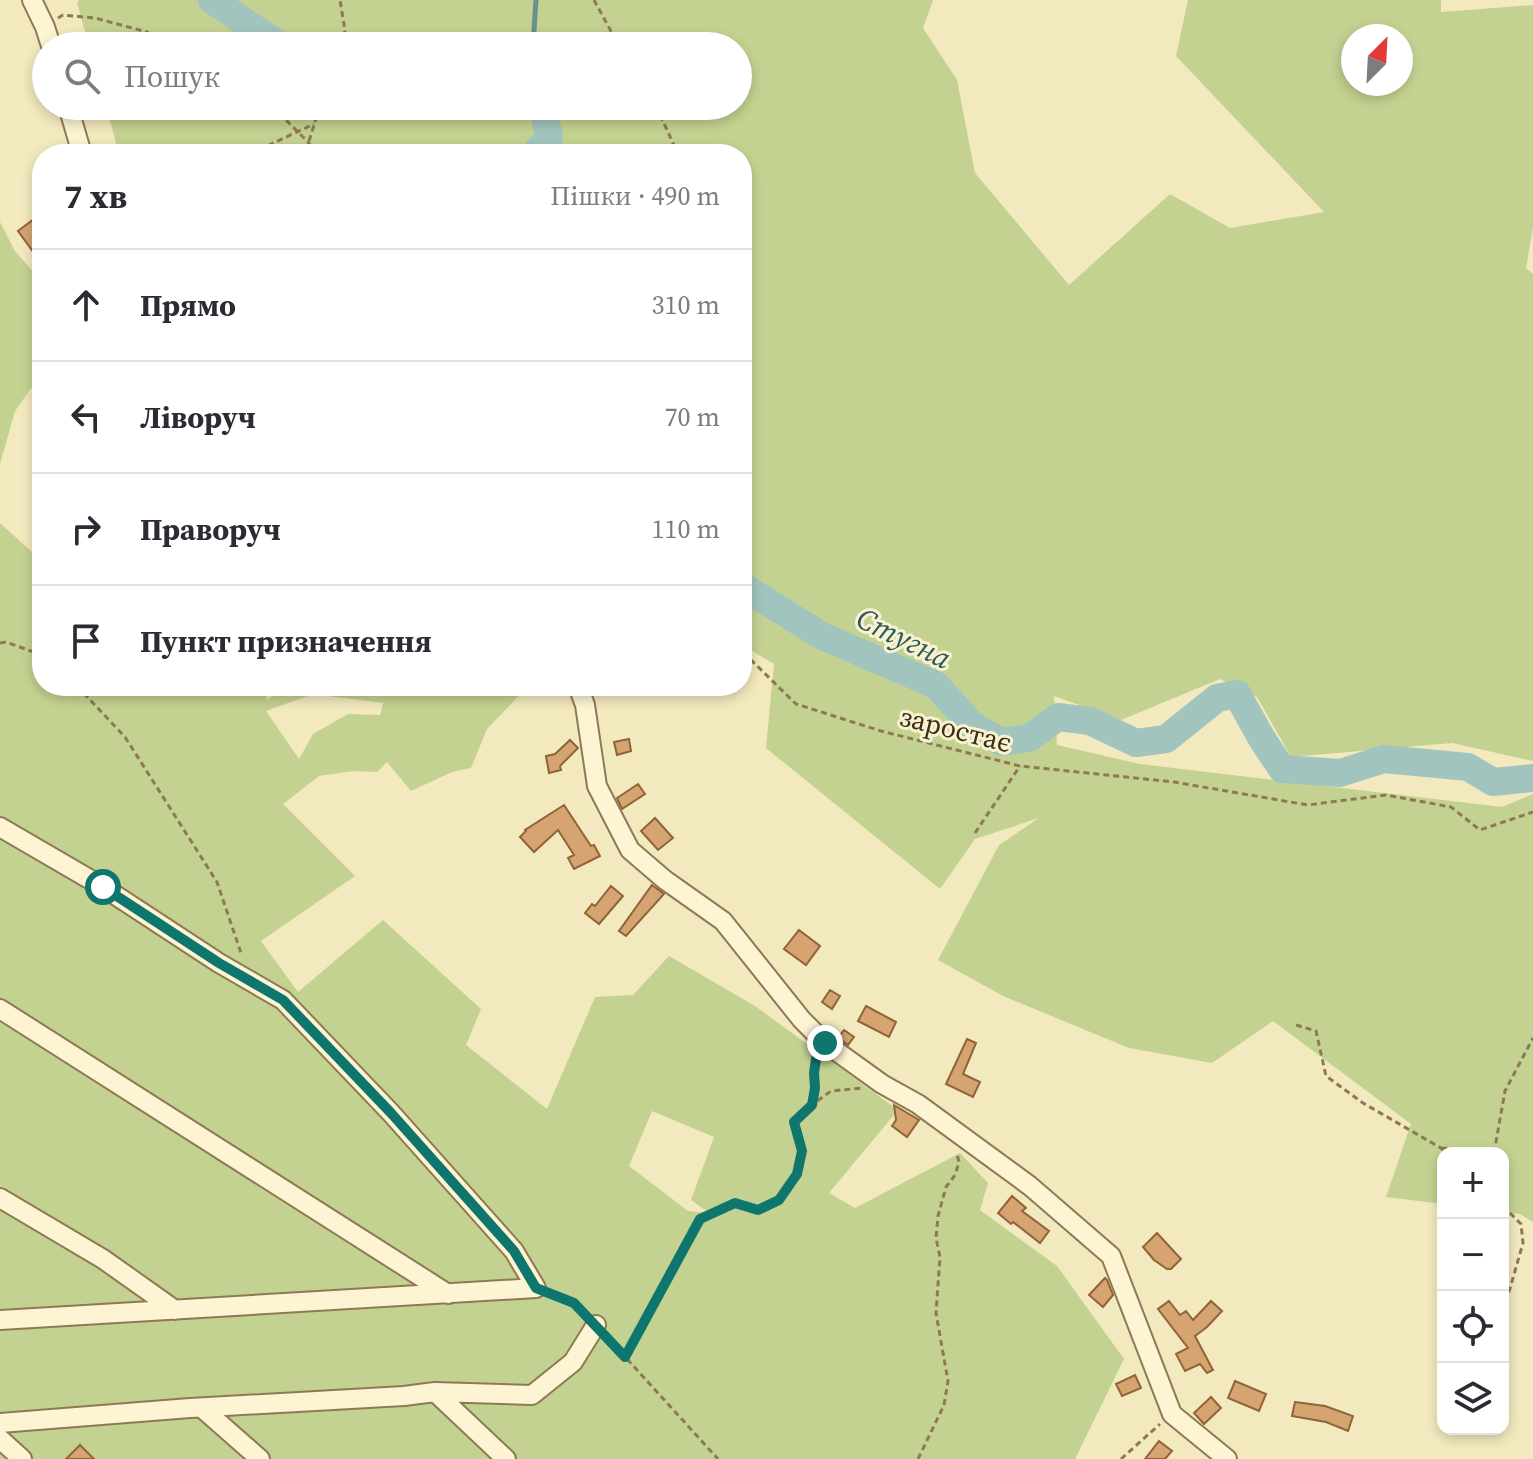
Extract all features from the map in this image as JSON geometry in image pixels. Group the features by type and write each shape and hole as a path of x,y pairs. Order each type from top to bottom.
{"street":[{"path":"32,0 47,32"},
{"path":"72,120 79,144"},
{"path":"582,696 597,786 630,850 665,880 723,921 802,1020 825,1043 882,1084 918,1104 1030,1186 1111,1256 1172,1414 1227,1459"},
{"path":"0,827 103,887 283,1000 350,1069 514,1251 536,1288 0,1320"},
{"path":"0,1009 448,1294"},
{"path":"0,1198 103,1259 175,1310"},
{"path":"0,1423 435,1392 532,1395 573,1362 596,1325"},
{"path":"435,1392 506,1459"},
{"path":"202,1408 260,1459"},
{"path":"0,1439 22,1459"}],"path":[{"path":"340,0 345,32"},
{"path":"594,0 611,32"},
{"path":"45,27 63,15 95,18 147,32"},
{"path":"287,120 308,142 315,120"},
{"path":"662,120 673,144"},
{"path":"271,144 314,124"},
{"path":"0,643 6,642 32,651"},
{"name":"заростає","path":"752,661 796,704 881,731 1020,766 1174,782 1308,805 1386,795 1451,807 1480,830 1533,812"},
{"path":"86,696 125,737 217,882 248,980"},
{"path":"975,833 1020,766"},
{"path":"1296,1025 1316,1031 1326,1076 1363,1103 1439,1147"},
{"path":"1495,1147 1505,1091 1533,1038"},
{"path":"812,1105 816,1059 825,1043"},
{"path":"625,1357 700,1219 735,1203 758,1210 779,1200 797,1174 802,1151 794,1122 831,1091 882,1084"},
{"path":"918,1459 944,1405 948,1381 936,1313 940,1257 936,1238 946,1187 955,1175 959,1162 957,1151"},
{"path":"1509,1212 1521,1224 1523,1243 1509,1292"},
{"path":"536,1288 574,1303 718,1459"},
{"path":"1121,1459 1172,1414"}],"green space":[{"path":"79,0 933,0 923,28 957,80 975,173 1069,285 1170,194 1230,228 1324,212 1176,56 1188,0 1441,0 1441,12 1533,5 1533,227 1526,268 1533,274 1533,761 1452,743 1291,757 1257,697 1220,679 1121,720 1054,696 1057,745 1140,764 1502,807 1533,794 1533,1222 1520,1214 1509,1213 1509,1147 1437,1147 1437,1203 1386,1197 1411,1124 1273,1021 1212,1063 1129,1048 1003,996 938,960 999,845 1039,818 975,839 940,889 766,748 774,664 752,651 752,144 116,144 110,120 752,120 752,32 85,32 77,3"},
{"path":"0,222 15,251 32,270 32,387 15,411 0,464"},
{"path":"0,523 32,552 32,696 267,696 267,700 273,696 307,696 266,711 299,759 313,734 348,714 380,715 383,703 329,696 518,696 487,729 471,768 452,772 411,791 387,762 377,772 353,771 319,776 283,804 355,876 261,941 298,992 383,920 481,1009 466,1045 547,1109 595,997 633,995 669,956 755,1006 898,1110 829,1193 855,1208 960,1153 988,1183 980,1210 1057,1266 1124,1359 1075,1459 0,1459","holes":["652,1111 714,1137 691,1200 709,1213 688,1211 629,1166"]}],"building":[{"path":"32,220 32,250 18,231"},
{"path":"629,739 631,751 617,755 614,742"},
{"path":"570,740 578,748 560,766 561,770 549,773 546,756 555,754"},
{"path":"638,784 645,794 622,809 617,798"},
{"path":"564,805 600,856 574,869 568,858 574,855 558,830 534,852 520,837 525,830"},
{"path":"655,818 673,838 658,850 641,831"},
{"path":"652,885 664,894 626,936 619,931"},
{"path":"611,886 623,896 599,924 585,913"},
{"path":"799,930 820,946 806,965 784,949"},
{"path":"830,990 840,996 832,1009 822,1002"},
{"path":"866,1006 896,1022 889,1037 858,1021"},
{"path":"844,1030 854,1037 848,1045 838,1038"},
{"path":"967,1039 976,1043 963,1074 980,1082 973,1097 946,1084"},
{"path":"894,1105 919,1120 907,1137 892,1126 896,1120"},
{"path":"1012,1196 1026,1208 1022,1211 1049,1231 1040,1243 998,1213"},
{"path":"1157,1233 1181,1259 1171,1269 1154,1260 1143,1247"},
{"path":"1105,1278 1113,1295 1103,1307 1089,1295"},
{"path":"1169,1301 1180,1315 1186,1311 1193,1320 1211,1301 1222,1311 1195,1336 1213,1370 1207,1373 1200,1364 1185,1371 1176,1354 1188,1348 1158,1309"},
{"path":"1135,1375 1141,1388 1122,1396 1116,1384"},
{"path":"1235,1381 1266,1394 1259,1411 1228,1398"},
{"path":"1211,1397 1221,1408 1204,1424 1194,1413"},
{"path":"1295,1402 1325,1406 1353,1416 1348,1431 1326,1422 1292,1416"},
{"path":"1159,1441 1172,1451 1165,1459 1145,1459"},
{"path":"80,1445 94,1459 66,1459"}],"waterway":[{"name":"Стугна","path":"212,0 260,32"},
{"path":"534,32 536,0"},
{"name":"Стугна","path":"544,144 549,138 545,120"},
{"name":"Стугна","path":"752,592 822,636 936,685 972,725 1001,742 1029,738 1058,717 1090,721 1136,743 1166,739 1217,698 1237,694 1282,769 1340,773 1384,759 1468,767 1493,782 1533,778"}],"route":[{"path":"103,887 219,963 283,1000 391,1113 514,1251 536,1288 574,1303 625,1357 700,1219 735,1203 758,1210 779,1200 797,1174 802,1151 794,1122 812,1105 816,1059 825,1043"}]}
